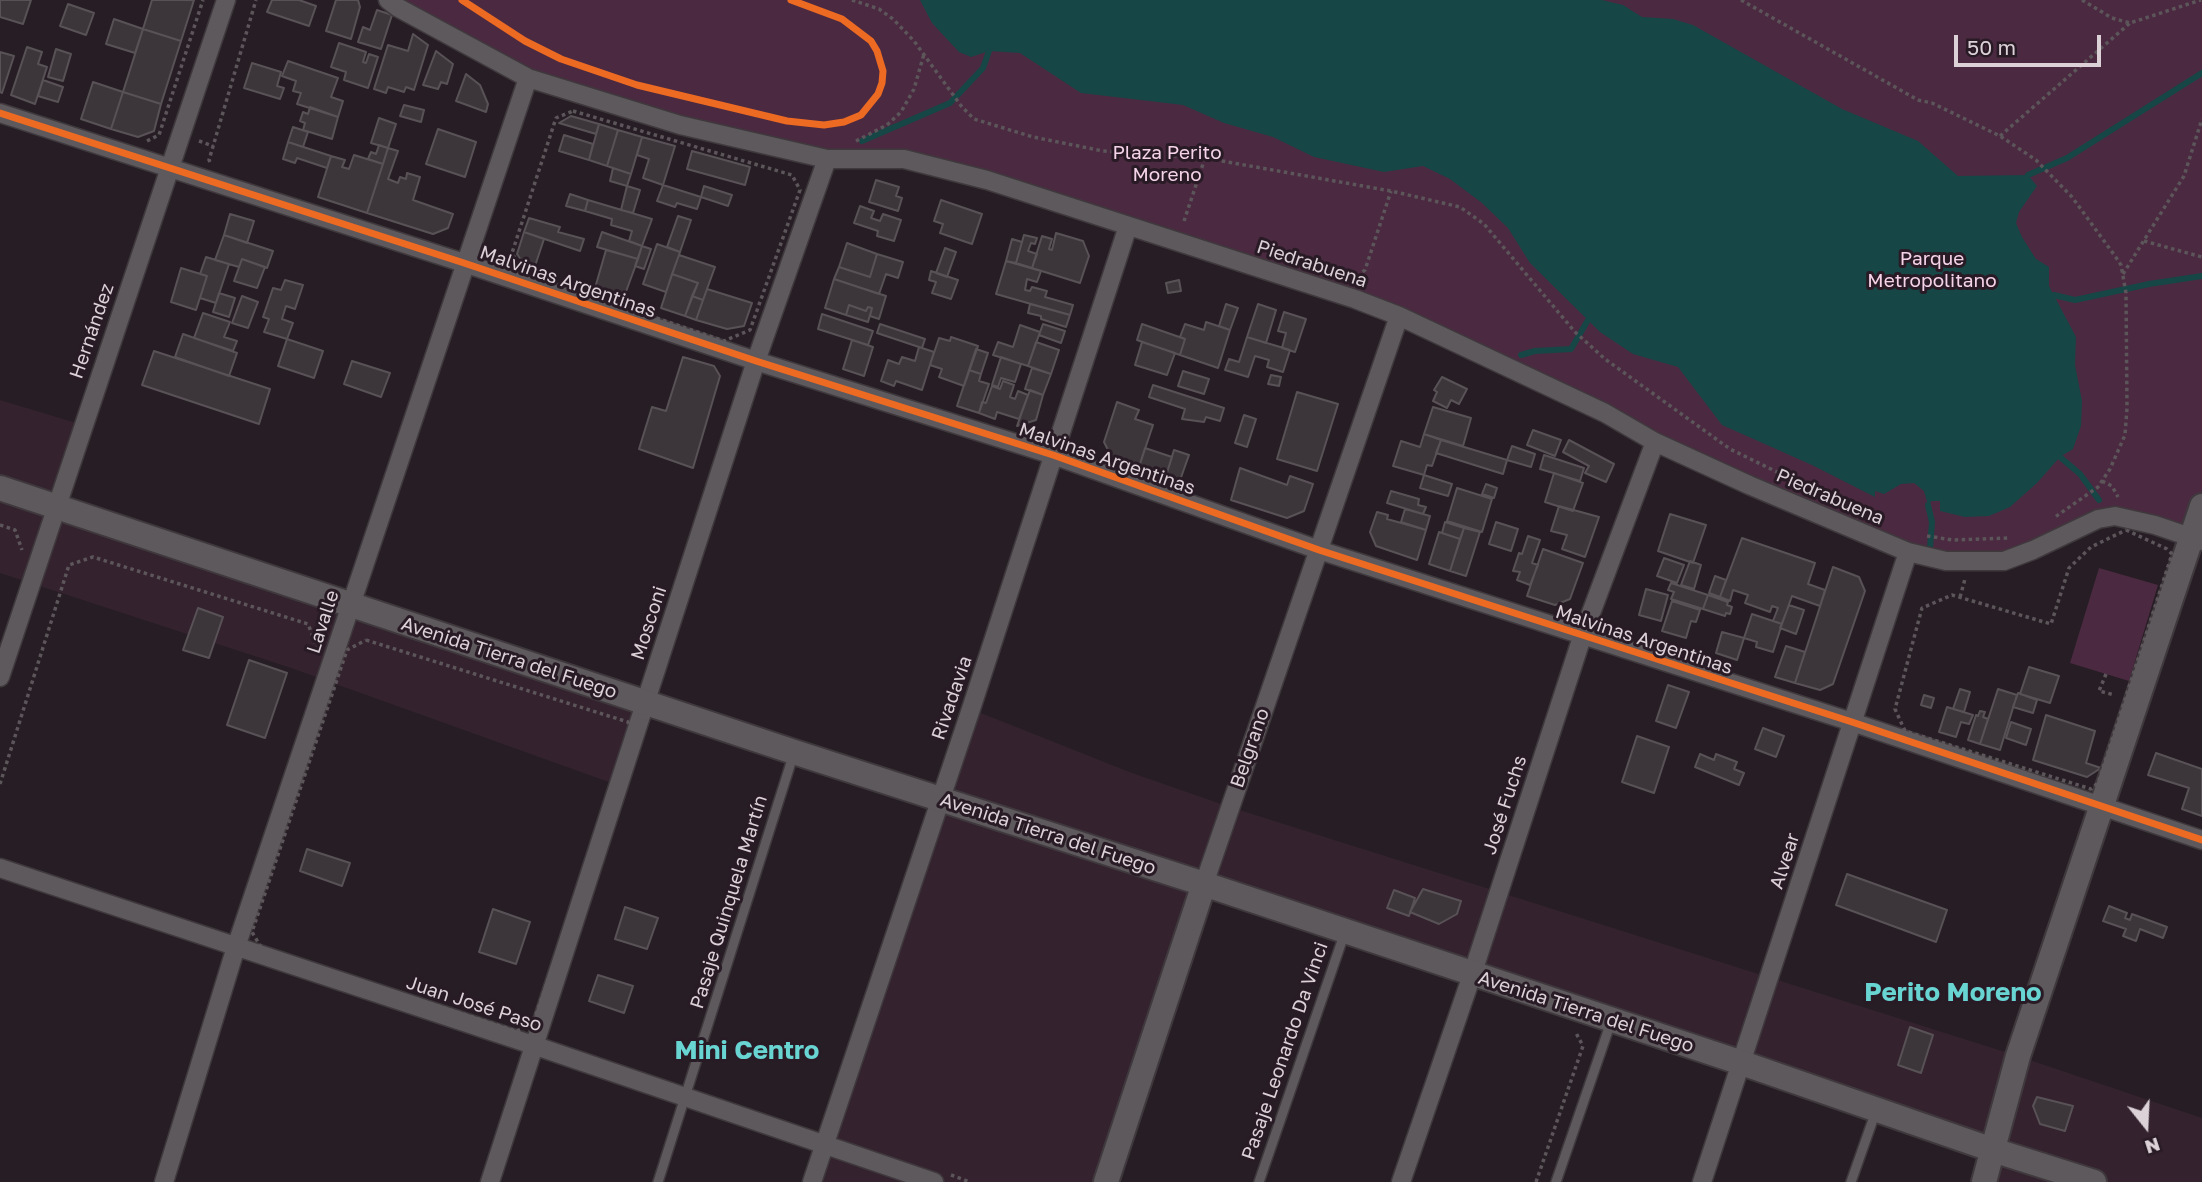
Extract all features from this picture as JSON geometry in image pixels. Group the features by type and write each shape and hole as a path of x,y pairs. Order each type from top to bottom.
{"street":[{"name":"Hernández","path":"0,677 226,0"},
{"name":"Piedrabuena","path":"388,0 528,78 680,125 827,159 904,159 987,180 1336,293 1399,316 1605,413 1655,442 1908,552 1946,561 2004,561 2098,519 2115,516 2197,539"},
{"name":"Lavalle","path":"164,1182 236,947 528,78"},
{"name":"Malvinas Argentinas","path":"0,113 464,263 756,361 1053,455 1319,550 1852,722 2202,840"},
{"name":"Mosconi","path":"490,1182 756,361 827,159"},
{"name":"Rivadavia","path":"812,1182 971,709 1128,226"},
{"name":"Belgrano","path":"1106,1182 1204,884 1399,316"},
{"name":"José Fuchs","path":"1401,1182 1472,975 1582,637 1655,442"},
{"name":"Avenida Tierra del Fuego","path":"0,488 350,606 1204,884 2094,1182"},
{"path":"1984,1182 2018,1056 2101,807 2197,539 2202,506"},
{"name":"Alvear","path":"1702,1182 1908,552"},
{"name":"Juan José Paso","path":"0,868 934,1182"}],"lane":[{"name":"Pasaje Quinquela Martín","path":"658,1182 794,752"},
{"name":"Pasaje Leonardo Da Vinci","path":"1259,1182 1345,931"},
{"path":"1556,1182 1612,1020"},
{"path":"1851,1182 1877,1109"}],"path":[{"path":"142,144 159,135 203,0"},
{"path":"212,166 209,160 256,0"},
{"path":"852,0 879,9 893,19 925,54 962,107 974,119 1033,137 1102,151 1205,158 1452,204 1479,219 1575,332 1594,349 1730,449 1819,492"},
{"path":"1741,0 1918,100 1932,103 2000,136 2036,160 2049,170 2078,205 2115,256 2123,274 2126,293 2127,373 2124,435 2110,469 2098,487 2046,522"},
{"path":"2082,0 2112,18 2130,23"},
{"path":"2000,136 2130,23 2201,0"},
{"path":"827,159 887,125 901,112 914,89 925,54"},
{"path":"573,111 792,175 800,190 750,330 724,341 524,273 512,253 556,118 573,111"},
{"path":"2123,274 2184,176 2202,119"},
{"path":"1184,221 1205,158"},
{"path":"1336,293 1365,270 1391,191"},
{"path":"2144,241 2202,257"},
{"path":"0,525 15,530 23,553"},
{"path":"2126,530 2167,549 2172,554 2125,697 2098,783 2091,789 1905,731 1895,709 1922,608 1952,595 2051,624 2068,568 2091,547 2126,530"},
{"path":"1924,535 1998,539 2021,535"},
{"path":"0,784 69,565 93,557 308,624 317,648"},
{"path":"366,640 628,722 633,734 532,1027 516,1031 262,949 252,932 347,650 366,640"},
{"path":"2106,674 2099,691 2125,697"},
{"path":"1536,1182 1583,1046 1579,1034 1567,1029"}],"shaded area":[{"path":"0,400 83,425 56,506 645,702 617,785 291,668 0,573"},
{"path":"971,709 1132,773 1230,807 2018,1056 2202,1118 2202,1182 1984,1182 1993,1150 1204,885 1106,1182 812,1182"}],"green space":[{"name":"Parque Metropolitano","path":"388,0 2202,0 2202,506 2192,537 2115,516 2004,561 1908,552 1399,316 904,159 827,159 528,78"},
{"path":"2099,568 2158,585 2129,681 2070,663"}],"water":[{"path":"920,0 1602,0 1623,5 1642,17 1673,19 1693,25 1842,109 1918,141 1958,176 2028,175 2037,186 2019,212 2016,223 2036,259 2049,267 2049,286 2076,337 2075,365 2082,401 2081,426 2073,449 2060,457 2037,483 2010,507 1989,516 1965,517 1940,511 1940,501 1932,501 1928,505 1924,491 1914,483 1901,484 1884,494 1875,491 1875,497 1812,465 1722,425 1678,367 1633,354 1600,332 1530,263 1508,228 1482,203 1450,179 1423,166 1384,172 1314,157 1273,137 1224,123 1183,105 1081,93 1020,53 989,51 971,57 959,52 932,23"}],"building":[{"path":"0,0 31,0 23,24 0,17"},
{"path":"152,0 194,0 181,41 143,29"},
{"path":"272,0 299,0 316,6 309,26 267,12"},
{"path":"336,0 358,0 360,7 351,39 326,31"},
{"path":"68,4 94,13 86,35 60,26"},
{"path":"377,10 392,15 381,49 358,42 363,27 370,30"},
{"path":"114,19 143,29 135,53 106,44"},
{"path":"143,29 181,41 161,104 123,92"},
{"path":"413,34 428,45 414,90 406,87 404,92 388,87 386,93 374,89 388,45 408,51"},
{"path":"339,43 366,52 363,62 366,63 369,54 378,57 368,88 344,80 346,72 331,67"},
{"path":"27,47 42,52 38,64 47,67 35,104 11,95"},
{"path":"56,49 71,54 63,81 48,77"},
{"path":"436,51 453,64 447,84 441,82 438,89 423,85"},
{"path":"0,52 14,56 2,93 0,92"},
{"path":"288,61 338,78 331,97 343,101 338,117 297,104 301,93 293,91 296,81 282,76"},
{"path":"252,63 281,72 277,86 284,88 280,99 244,88"},
{"path":"466,74 480,85 488,104 486,112 456,101"},
{"path":"43,80 63,87 58,102 38,96"},
{"path":"93,82 123,92 111,129 81,119"},
{"path":"123,92 161,104 154,131 138,137 111,129"},
{"path":"404,105 424,110 421,122 400,116"},
{"path":"310,107 338,117 332,139 303,130 305,123 300,121 303,112 308,114"},
{"path":"571,116 599,124 596,134 559,123"},
{"path":"379,118 396,124 388,148 371,143"},
{"path":"599,124 618,130 607,166 589,160"},
{"path":"293,127 308,132 303,147 288,142"},
{"path":"438,129 476,142 465,177 426,164"},
{"path":"618,130 642,137 631,174 607,166"},
{"path":"564,135 593,144 589,160 559,151"},
{"path":"642,137 675,146 663,185 643,178 649,159 637,155"},
{"path":"288,142 331,156 327,168 297,158 295,163 283,159"},
{"path":"379,145 388,148 383,164 368,159 371,152 376,154"},
{"path":"388,148 398,151 388,179 398,183 400,177 406,179 407,173 420,177 413,200 453,214 448,228 433,234 367,213"},
{"path":"692,151 750,167 745,185 687,169"},
{"path":"354,155 383,164 367,213 318,197 331,156 345,160 342,167 349,169"},
{"path":"613,168 631,174 627,186 610,181"},
{"path":"876,180 899,187 896,196 902,198 898,211 869,202"},
{"path":"663,185 701,197 697,209 677,203 675,207 657,201"},
{"path":"627,186 640,190 633,213 621,210"},
{"path":"704,186 732,195 728,206 701,197"},
{"path":"570,194 588,200 585,211 566,206"},
{"path":"588,200 652,219 642,246 629,241 632,231 611,225 612,219 585,211"},
{"path":"941,200 982,214 972,244 940,233 943,224 934,221"},
{"path":"860,206 874,211 871,218 880,221 883,214 901,220 894,241 877,236 878,231 854,223"},
{"path":"230,214 254,221 247,243 224,235"},
{"path":"678,216 691,220 680,252 667,247"},
{"path":"529,218 560,227 558,232 584,239 580,251 524,232"},
{"path":"524,232 544,239 534,269 526,267 517,254"},
{"path":"602,232 642,246 638,259 597,247"},
{"path":"1056,233 1083,241 1089,256 1080,283 1032,268 1042,236 1052,239 1049,249 1052,250"},
{"path":"224,235 273,251 267,268 242,259 239,267 215,260"},
{"path":"1024,235 1037,238 1028,251 1037,254 1032,268 1016,263"},
{"path":"1012,239 1022,242 1016,263 1006,261"},
{"path":"847,243 877,254 870,277 839,267"},
{"path":"657,244 680,252 666,292 643,284"},
{"path":"642,246 651,249 644,269 635,266"},
{"path":"945,248 956,252 947,277 936,273"},
{"path":"606,250 638,259 624,297 595,288"},
{"path":"877,254 903,262 898,278 886,274 879,294 834,279 839,267 870,277"},
{"path":"679,255 715,267 703,300 692,296 698,283 672,274"},
{"path":"206,257 229,264 216,303 200,298 207,276 200,274"},
{"path":"242,259 265,267 257,288 234,281"},
{"path":"1006,261 1041,271 1037,282 1027,279 1025,290 1030,291 1032,287 1047,291 1045,297 1073,305 1070,315 996,294"},
{"path":"181,268 207,276 196,310 171,302"},
{"path":"931,271 958,280 951,299 932,293 936,282 929,280"},
{"path":"672,274 698,283 685,316 661,308"},
{"path":"834,279 886,296 879,319 870,316 872,308 868,307 866,311 849,305 846,315 825,308"},
{"path":"285,280 303,285 295,309 286,306 282,319 293,323 287,339 264,332 269,319 263,317 273,288 281,290"},
{"path":"1179,280 1181,291 1168,293 1166,283"},
{"path":"707,289 752,303 744,326 727,329 696,320"},
{"path":"219,293 235,298 229,317 213,312"},
{"path":"242,296 258,302 248,328 232,323"},
{"path":"692,296 703,300 696,320 685,316"},
{"path":"1030,304 1070,315 1066,327 1028,313"},
{"path":"1226,304 1238,308 1230,330 1219,326"},
{"path":"1258,304 1276,310 1266,343 1247,337"},
{"path":"849,305 866,311 868,307 872,308 868,322 846,315"},
{"path":"1284,312 1306,319 1295,352 1282,348 1286,333 1278,331"},
{"path":"203,313 230,322 224,337 237,341 233,351 194,338"},
{"path":"822,314 873,331 868,345 818,329"},
{"path":"1206,322 1230,330 1218,368 1180,355 1185,339 1180,337 1185,324 1204,330"},
{"path":"880,324 925,339 922,348 877,333"},
{"path":"1043,324 1065,331 1061,343 1039,335"},
{"path":"1142,324 1185,339 1180,355 1137,340"},
{"path":"1020,325 1040,332 1028,366 993,355 998,342 1013,347"},
{"path":"183,334 237,353 229,376 175,357"},
{"path":"951,337 978,346 964,386 939,377 942,369 930,365 939,338 950,341"},
{"path":"1247,337 1290,350 1283,372 1267,367 1269,360 1255,356 1248,377 1225,370 1229,359 1239,362"},
{"path":"287,339 323,351 314,378 278,366"},
{"path":"852,340 873,347 864,376 843,369"},
{"path":"1036,342 1059,350 1051,374 1028,366"},
{"path":"1142,342 1175,353 1167,375 1135,365"},
{"path":"919,347 934,352 922,390 896,381 894,386 881,381 888,360 899,364 902,357 915,361"},
{"path":"976,349 988,353 981,374 969,370"},
{"path":"154,351 270,389 259,424 142,385"},
{"path":"683,357 714,366 720,376 693,468 639,449 652,407 666,411"},
{"path":"1001,357 1021,364 1015,382 1001,378 998,387 992,385"},
{"path":"352,361 390,373 381,397 344,384"},
{"path":"1032,368 1051,374 1043,395 1025,389"},
{"path":"969,370 981,374 979,381 989,384 979,413 957,406"},
{"path":"1183,371 1209,379 1204,394 1178,386"},
{"path":"1271,375 1281,377 1279,386 1268,384"},
{"path":"1442,377 1467,389 1459,404 1451,400 1447,408 1433,401 1437,392 1434,390"},
{"path":"1003,381 1014,385 1010,397 1015,399 1018,391 1028,395 1019,419 997,412 995,419 979,413 992,386 1000,389"},
{"path":"1153,385 1224,408 1220,421 1206,417 1204,422 1182,419 1185,409 1149,397"},
{"path":"1030,390 1043,395 1036,420 1017,426"},
{"path":"1297,392 1338,404 1317,471 1277,459"},
{"path":"1117,402 1139,410 1135,419 1153,425 1138,470 1114,462 1104,442"},
{"path":"1433,407 1471,418 1463,446 1424,434"},
{"path":"1244,415 1256,419 1247,447 1235,443"},
{"path":"1533,430 1561,440 1555,456 1527,445"},
{"path":"1424,434 1441,440 1432,466 1427,465 1424,475 1393,466 1401,441 1420,447"},
{"path":"1441,440 1507,460 1503,474 1436,453"},
{"path":"1569,440 1614,464 1606,482 1585,473 1589,466 1563,452"},
{"path":"1512,446 1535,454 1531,467 1507,460"},
{"path":"1145,448 1172,457 1165,479 1138,470"},
{"path":"1174,450 1189,455 1179,483 1165,479"},
{"path":"1544,455 1584,468 1580,481 1540,469"},
{"path":"1240,468 1287,485 1290,476 1313,484 1304,511 1287,518 1231,500"},
{"path":"1554,473 1583,483 1573,511 1545,502"},
{"path":"1424,475 1452,484 1448,496 1420,488"},
{"path":"1486,484 1497,488 1494,498 1482,494"},
{"path":"1457,488 1492,499 1482,532 1447,521"},
{"path":"1391,491 1419,499 1418,505 1426,507 1423,514 1387,503"},
{"path":"1559,506 1599,517 1585,557 1562,549 1567,535 1551,531"},
{"path":"1405,509 1430,516 1426,530 1401,522"},
{"path":"1377,512 1388,515 1387,519 1426,530 1417,560 1376,546 1370,532"},
{"path":"1670,514 1706,525 1693,563 1658,551"},
{"path":"1445,522 1464,528 1460,539 1442,533"},
{"path":"1496,522 1518,529 1511,551 1489,544"},
{"path":"1464,528 1480,532 1466,576 1450,571"},
{"path":"1439,532 1460,539 1450,571 1429,564"},
{"path":"1528,536 1540,540 1532,563 1538,565 1530,585 1517,580 1520,572 1513,571"},
{"path":"1742,538 1815,563 1808,584 1825,590 1820,606 1792,596 1782,624 1773,621 1778,608 1772,606 1770,612 1745,603 1748,595 1733,590 1730,601 1720,597"},
{"path":"1543,549 1583,563 1570,599 1555,605 1527,596"},
{"path":"1664,558 1684,565 1677,583 1657,576"},
{"path":"1690,561 1701,565 1694,589 1681,585"},
{"path":"1833,567 1859,577 1865,591 1833,684 1820,690 1795,683"},
{"path":"1715,576 1726,580 1720,597 1709,593"},
{"path":"1671,583 1708,595 1703,609 1671,599 1674,592 1668,590"},
{"path":"1646,589 1668,595 1661,621 1639,615"},
{"path":"1708,595 1728,602 1727,605 1732,607 1730,614 1726,613 1725,616 1703,609"},
{"path":"1672,601 1700,610 1696,622 1691,621 1686,638 1662,631"},
{"path":"1789,605 1804,610 1796,634 1780,628"},
{"path":"198,608 223,617 209,658 183,650"},
{"path":"1752,614 1782,624 1773,652 1756,647 1757,642 1744,638"},
{"path":"1722,632 1744,638 1737,660 1716,653"},
{"path":"1786,646 1805,652 1795,683 1775,677"},
{"path":"249,660 287,673 265,738 227,725"},
{"path":"2029,667 2059,676 2050,703 2020,694"},
{"path":"1668,685 1689,692 1676,728 1656,721"},
{"path":"1960,689 1970,692 1964,712 1953,709"},
{"path":"1998,689 2017,695 2000,750 1980,744"},
{"path":"2018,693 2037,700 2033,713 2013,707"},
{"path":"1924,695 1934,698 1931,708 1921,705"},
{"path":"1947,707 1973,715 1969,724 1961,722 1956,737 1939,732"},
{"path":"1980,711 1985,712 1983,717 1988,719 1980,744 1968,740 1976,715 1978,716"},
{"path":"2046,715 2095,731 2086,763 2101,768 2087,777 2033,760"},
{"path":"2011,722 2031,729 2026,745 2006,738"},
{"path":"1763,728 1784,736 1776,757 1755,749"},
{"path":"1637,736 1669,747 1654,793 1622,782"},
{"path":"2156,753 2202,769 2202,816 2182,809 2189,788 2148,775"},
{"path":"1700,754 1714,760 1716,754 1737,762 1734,769 1744,773 1739,785 1695,767"},
{"path":"307,849 350,863 342,886 300,871"},
{"path":"1847,874 1947,910 1936,942 1836,905"},
{"path":"1423,889 1461,901 1457,914 1439,924 1410,912"},
{"path":"1394,890 1415,898 1409,916 1387,908"},
{"path":"2109,906 2127,913 2125,918 2130,920 2132,914 2167,927 2163,938 2140,929 2136,941 2123,936 2126,929 2103,921"},
{"path":"625,907 658,918 647,949 615,939"},
{"path":"493,909 530,922 516,964 479,952"},
{"path":"598,975 633,986 624,1013 589,1001"},
{"path":"1910,1027 1933,1035 1921,1073 1898,1065"},
{"path":"2037,1097 2073,1106 2065,1131 2040,1124 2033,1106"}],"waterway":[{"path":"862,141 950,103 983,68 989,51"},
{"path":"2028,175 2067,158 2202,73"},
{"path":"2054,295 2075,300 2202,276"},
{"path":"1521,355 1535,351 1571,349 1588,320"},
{"path":"2060,457 2080,474 2099,500"},
{"path":"1928,505 1932,522 1930,548"}],"cycle path":[{"path":"462,0 525,41 561,59 637,85 787,121 824,125 844,122 861,115 878,94 882,83 883,71 871,41 842,19 791,0"},
{"path":"0,113 464,263 756,361 1053,455 1319,550 1852,722 2202,840"}],"district":[{"name":"Perito Moreno","path":"1953,993"},
{"name":"Mini Centro","path":"747,1051"}],"park label":[{"name":"Plaza Perito Moreno","path":"1167,164"}]}
